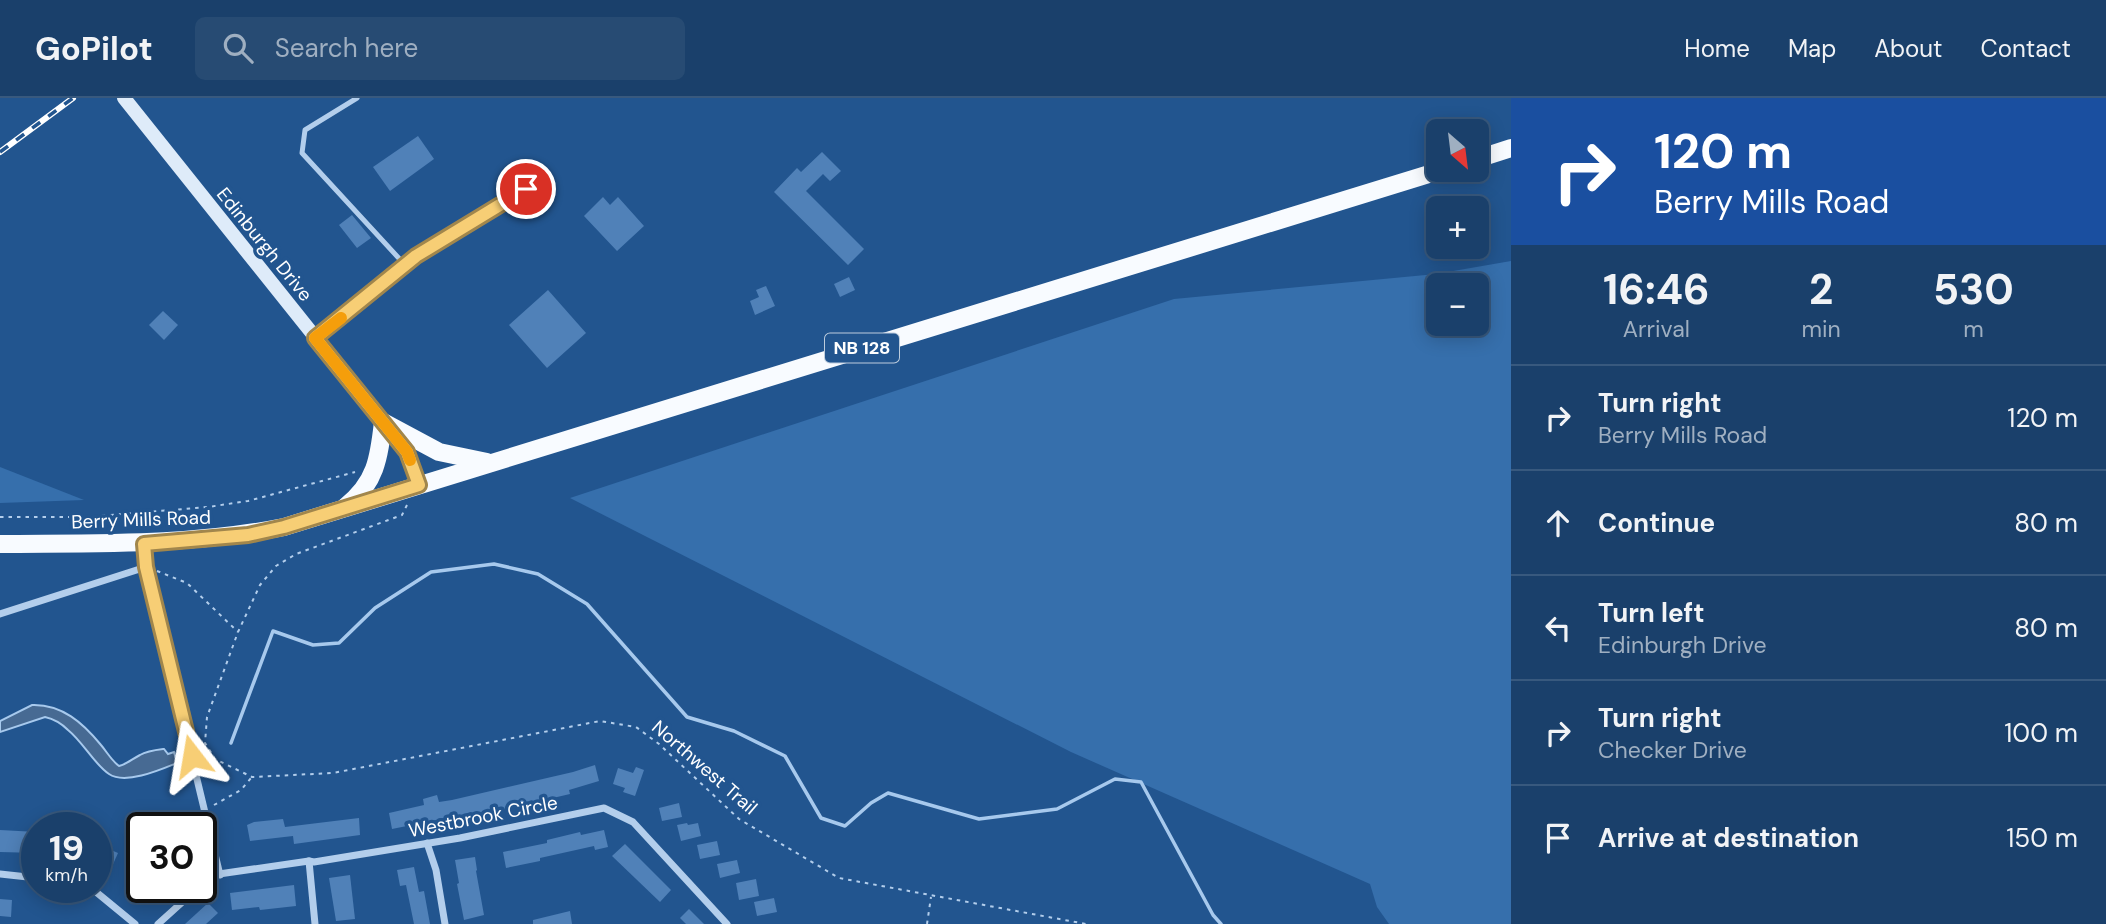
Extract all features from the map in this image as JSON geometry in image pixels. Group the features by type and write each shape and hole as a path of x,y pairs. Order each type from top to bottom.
{"main road":[{"path":"1489,155 1511,148"},
{"name":"NB 128","path":"342,510 1426,175"},
{"path":"342,510 357,498 373,475 379,459 383,422 439,452 490,463"},
{"name":"Berry Mills Road","path":"0,544 144,544 248,535 342,510"}],"street":[{"name":"Edinburgh Drive","path":"124,98 407,452 419,485"},
{"path":"315,338 416,256 526,189"},
{"path":"144,544 146,567 220,874"},
{"path":"0,614 146,567"},
{"name":"Westbrook Circle","path":"217,874 314,862 460,838 604,808 633,822 727,924"},
{"path":"426,843 436,870 445,924"},
{"path":"309,861 315,924"},
{"path":"0,874 21,876"},
{"path":"109,903 135,924"},
{"name":"Westbrook Circle","path":"158,924 181,903"}],"lane":[{"path":"357,98 305,130 302,153 406,266"}],"path":[{"path":"0,517 86,517 208,507 248,501 363,470 373,475"},
{"name":"Northwest Trail","path":"402,514 296,554 276,566 260,585 238,632 207,717 205,743 215,759 252,777 332,773 600,721 636,727 659,744 739,819 839,878 1086,924"},
{"path":"146,567 187,583 238,632"},
{"path":"205,810 241,790 252,777"},
{"path":"928,924 932,896"}],"shaded area":[{"path":"1511,261 1511,924 1389,924 1377,907 1370,884 1071,752 570,498 1174,299 1426,275 1426,336 1489,336 1489,273 1442,273"},
{"path":"0,467 84,500 0,503"},
{"path":"32,705 53,708 71,716 87,729 119,766 146,753 164,749 168,754 174,752 177,763 143,775 116,777 104,770 79,741 51,719 45,717 0,732 0,721"}],"building":[{"path":"418,136 434,159 390,191 373,167"},
{"path":"822,152 841,171 830,181 823,174 806,191 864,249 848,265 774,192 797,168 801,172"},
{"path":"603,197 610,205 618,197 644,226 617,251 584,216"},
{"path":"352,215 371,238 357,248 339,225"},
{"path":"849,277 855,290 840,297 834,284"},
{"path":"766,286 775,306 755,315 750,301 759,297 756,290"},
{"path":"548,290 586,333 547,368 509,325"},
{"path":"163,311 178,325 164,340 149,325"},
{"path":"595,765 599,781 569,790 570,794 472,817 471,813 392,829 389,813 424,805 423,799 437,795 439,802 452,800"},
{"path":"636,767 644,770 635,796 623,792 625,788 613,784 618,768 633,773"},
{"path":"679,803 682,817 662,821 659,808"},
{"path":"359,818 360,835 294,844 293,836 250,841 247,825 283,819 285,827"},
{"path":"698,823 701,836 681,841 677,825"},
{"path":"0,830 21,831 21,853 0,852"},
{"path":"604,830 608,847 595,850 594,846 506,868 503,852 547,843 547,840 580,832 581,835"},
{"path":"717,841 720,855 700,859 697,845"},
{"path":"625,844 671,890 660,902 612,856"},
{"path":"112,850 118,853 112,866"},
{"path":"475,857 484,915 464,920 455,860"},
{"path":"737,860 740,873 720,878 717,864"},
{"path":"414,867 419,892 424,891 430,924 414,924 406,885 400,886 397,870"},
{"path":"350,875 355,919 336,921 329,878"},
{"path":"756,879 759,896 739,900 736,883"},
{"path":"294,885 296,906 232,910 230,893"},
{"path":"774,898 777,912 757,916 754,902"},
{"path":"0,899 12,900 11,917 0,916"},
{"path":"208,903 218,913 206,924 185,924"},
{"path":"689,909 704,924 686,924 680,918"},
{"path":"570,911 572,924 533,924 533,920"}],"waterway":[{"path":"231,743 273,631 313,645 339,643 375,608 431,572 494,564 538,574 587,604 687,717 734,731 785,756 821,818 845,826 871,803 888,793 979,819 1057,809 1115,779 1141,782 1213,915 1221,924"}],"railway":[{"path":"0,152 73,98"}],"slow traffic":[{"path":"341,318 315,338 407,452 410,460"}],"route":[{"path":"192,756 146,567 144,544 248,535 284,527 419,485 407,452 315,338 416,256 526,189"}]}
